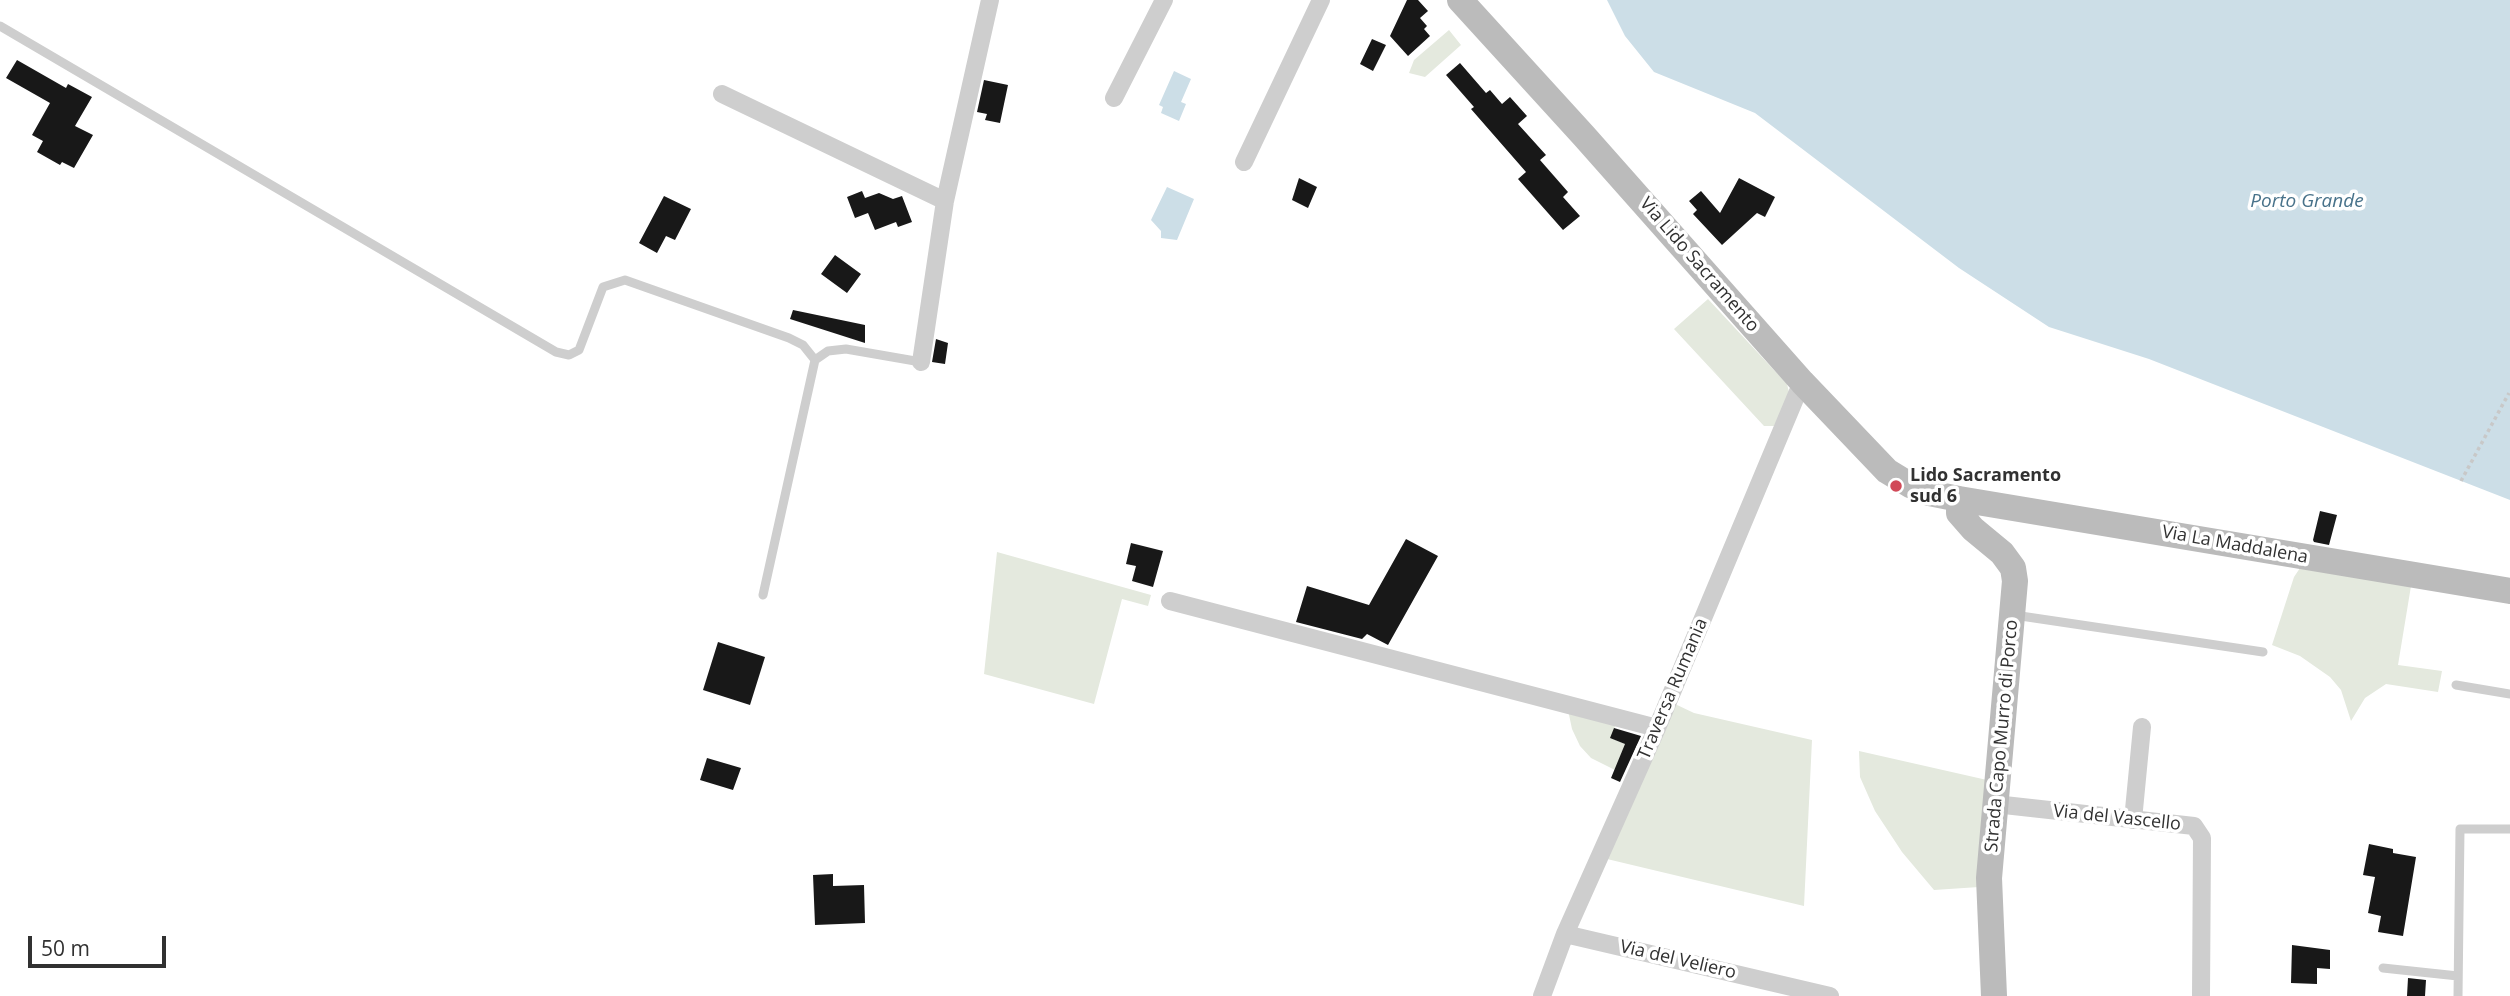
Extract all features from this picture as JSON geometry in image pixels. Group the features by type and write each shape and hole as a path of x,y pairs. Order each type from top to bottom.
{"street":[{"path":"921,362 945,201 990,0"},
{"path":"1114,98 1164,0"},
{"path":"1244,162 1321,0"},
{"name":"Via Lido Sacramento","path":"1460,0 1802,382 1887,471 1929,493 1959,499"},
{"path":"722,94 945,201"},
{"name":"Traversa Rumania","path":"1542,996 1802,382"},
{"name":"Via La Maddalena","path":"1959,499 2510,592"},
{"name":"Strada Capo Murro di Porco","path":"1959,499 1959,513 1973,529 2002,553 2013,568 2015,581 1989,878 1994,996"},
{"path":"1170,600 1657,728"},
{"path":"2133,820 2142,727"},
{"name":"Via del Vascello","path":"1994,804 2194,827 2202,838 2201,996"},
{"name":"Via del Veliero","path":"1566,934 1830,996"}],"lane":[{"path":"0,26 556,352 569,355 579,350 603,287 625,280 789,338 803,345 815,360"},
{"path":"763,595 815,360 828,351 846,349 921,362"},
{"path":"2012,615 2263,652"},
{"path":"2456,685 2510,694"},
{"path":"2458,996 2460,829 2510,829"},
{"path":"2383,968 2458,976"}],"path":[{"path":"2461,481 2509,393"}],"shaded area":[{"path":"1449,30 1461,45 1425,77 1409,73 1414,60"},
{"path":"1708,299 1787,384 1789,392 1786,403 1774,426 1764,426 1674,329"},
{"path":"997,552 1151,595 1148,606 1122,599 1094,704 984,674"},
{"path":"2300,568 2411,586 2398,665 2442,671 2438,692 2386,684 2365,698 2351,721 2341,690 2330,677 2300,656 2272,645 2294,577"},
{"path":"1675,704 1694,713 1812,740 1804,906 1607,859"},
{"path":"1568,710 1616,723 1611,738 1625,744 1615,770 1591,758 1580,746 1572,729"},
{"path":"1859,751 1987,780 1979,887 1934,890 1902,852 1875,811 1860,777"}],"water":[{"name":"Porto Grande","path":"1607,0 2510,0 2510,500 2149,359 2049,327 1959,268 1755,113 1654,72 1625,36"},
{"path":"1174,71 1191,79 1181,102 1186,104 1179,121 1161,113 1163,107 1159,105"},
{"path":"1167,187 1194,199 1177,240 1161,238 1161,231 1151,220"}],"building":[{"path":"1407,0 1418,0 1428,11 1420,18 1427,26 1424,29 1430,36 1408,56 1390,36"},
{"path":"1372,39 1386,45 1373,71 1360,64"},
{"path":"17,60 66,88 68,84 92,97 75,126 93,135 74,168 62,162 60,165 37,152 43,141 32,135 50,103 6,78"},
{"path":"1460,63 1486,93 1490,90 1502,104 1510,97 1527,116 1518,124 1546,155 1540,160 1568,192 1563,197 1580,216 1563,230 1518,179 1526,172 1471,109 1474,107 1446,75"},
{"path":"984,80 1008,85 1000,123 985,120 987,114 977,112"},
{"path":"1299,178 1317,187 1308,208 1292,200"},
{"path":"1739,178 1775,197 1765,217 1757,213 1722,245 1693,214 1697,210 1689,201 1701,191 1720,213"},
{"path":"862,191 865,198 879,193 893,199 902,196 912,222 898,227 896,222 875,230 868,213 855,218 847,197"},
{"path":"664,196 691,209 675,240 666,236 657,253 639,243"},
{"path":"835,255 861,274 847,293 821,274"},
{"path":"793,310 865,325 865,343 790,319"},
{"path":"936,339 948,343 945,364 932,362"},
{"path":"2320,511 2337,515 2329,545 2313,540"},
{"path":"1406,539 1438,556 1388,645 1367,634 1362,639 1296,622 1307,586 1369,605"},
{"path":"1131,543 1163,551 1153,587 1132,581 1136,566 1126,564"},
{"path":"718,642 765,657 750,705 703,690"},
{"path":"1614,728 1641,736 1620,782 1611,778 1625,744 1610,738"},
{"path":"707,758 741,768 733,790 700,780"},
{"path":"2369,844 2393,849 2393,853 2416,857 2403,936 2378,932 2381,916 2368,913 2375,877 2363,875"},
{"path":"833,874 833,886 864,885 865,923 815,925 813,875"},
{"path":"2292,945 2330,950 2330,969 2317,968 2317,984 2291,983"},
{"path":"2408,978 2426,980 2425,996 2407,996"}],"place":[{"name":"Lido Sacramento sud 6","path":"1896,486"}]}
